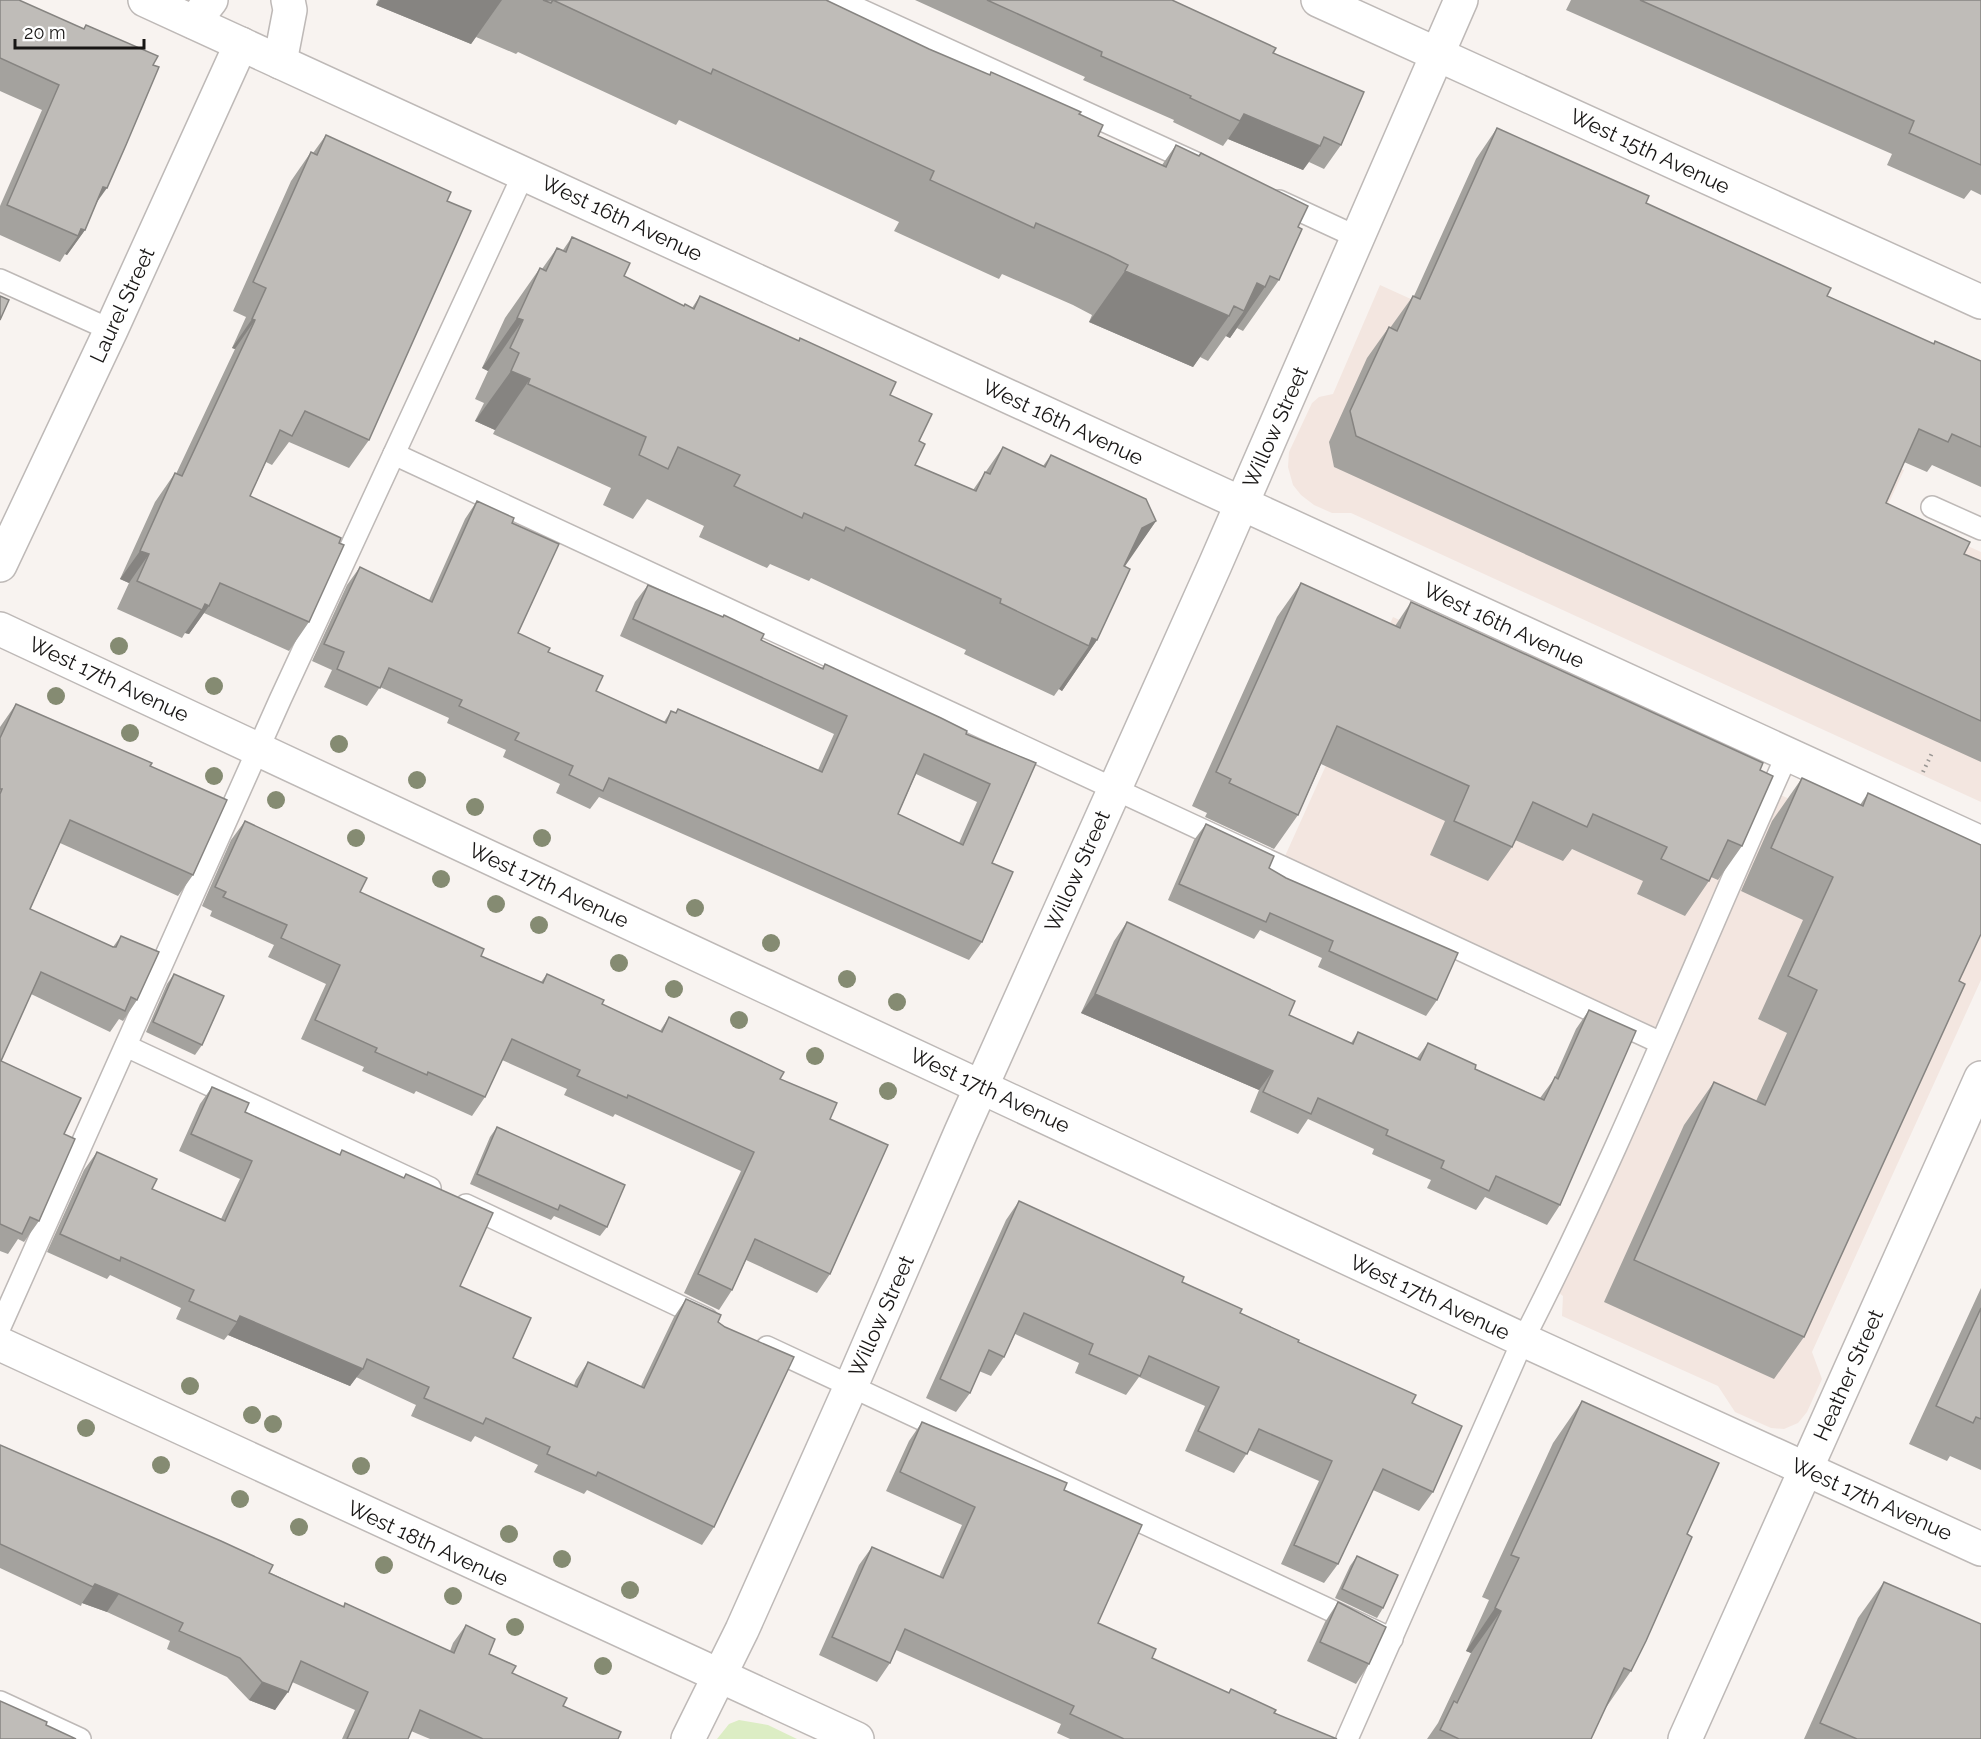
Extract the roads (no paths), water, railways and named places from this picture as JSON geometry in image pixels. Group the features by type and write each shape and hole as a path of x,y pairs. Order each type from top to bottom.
{"street":[{"name":"West 16th Avenue","path":"145,0 202,11 241,44 1981,843"},
{"path":"280,62 290,10 288,0"},
{"name":"West 15th Avenue","path":"1318,0 1981,302"},
{"name":"Willow Street","path":"688,1739 851,1386 1113,788 1359,238 1461,0"},
{"name":"Laurel Street","path":"0,565 111,330 241,44"},
{"name":"West 17th Avenue","path":"0,629 1522,1340 1981,1549"},
{"name":"Heather Street","path":"1685,1739 1981,1078"},
{"name":"West 18th Avenue","path":"0,1344 857,1739"}],"lane":[{"path":"839,0 1218,173"},
{"path":"0,1328 258,749 524,173"},
{"path":"1261,193 1359,238"},
{"path":"0,280 111,330"},
{"path":"394,454 1067,769 1113,788 1661,1043"},
{"path":"1932,507 1981,529"},
{"path":"1347,1739 1522,1340 1547,1292 1661,1043 1786,755"},
{"path":"126,1046 730,1329"},
{"path":"751,1340 1392,1639"},
{"path":"0,1702 80,1739"}]}
